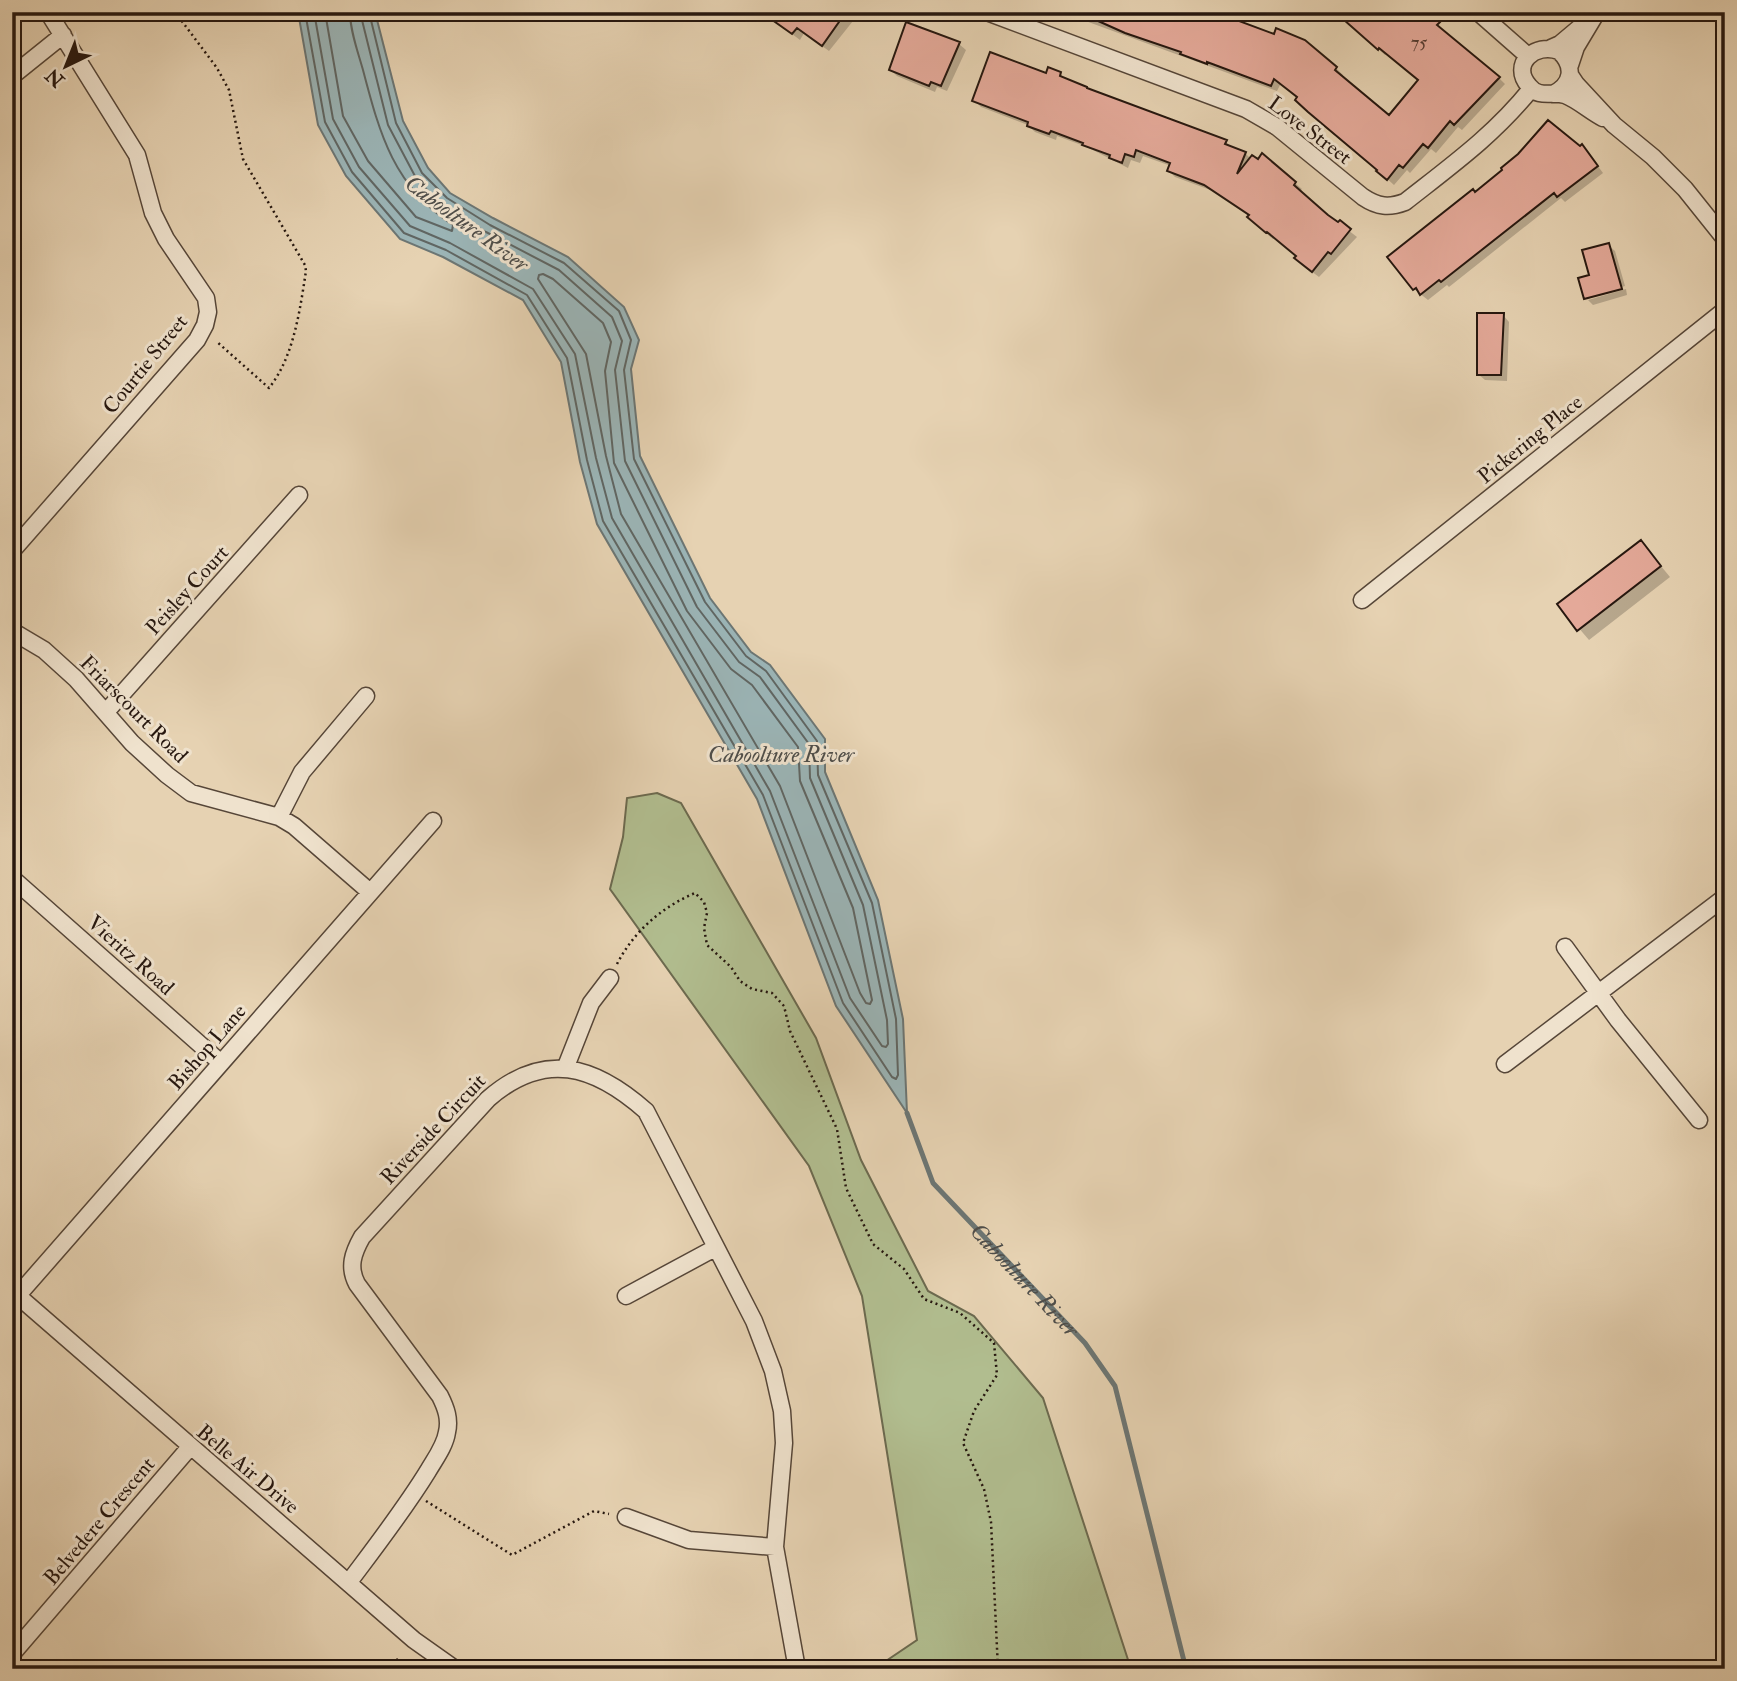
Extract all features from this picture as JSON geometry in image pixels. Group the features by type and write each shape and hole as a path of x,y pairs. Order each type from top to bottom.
{"street":[{"path":"12,76 63,35 48,12"},
{"name":"Love Street","path":"987,12 1246,109 1277,127 1363,197 1373,204 1384,206 1405,202 1480,144 1531,89"},
{"path":"1478,12 1528,56"},
{"path":"1553,94 1561,90 1576,47 1595,15"},
{"path":"1595,15 1560,44 1535,51 1528,56 1523,70 1524,76 1531,89 1538,93 1564,95 1614,125"},
{"name":"Courtie Street","path":"12,551 197,340 208,312 206,298 166,239 153,213 137,155 63,35"},
{"path":"1551,48 1559,51 1576,84 1614,125 1653,157 1685,189 1725,239"},
{"name":"Pickering Place","path":"1362,600 1725,310"},
{"name":"Peisley Court","path":"106,712 299,495"},
{"name":"Friarscourt Road","path":"12,631 44,650 76,679 132,743 191,793 279,817 294,826 370,892"},
{"path":"279,817 302,772 366,696"},
{"name":"Bishop Lane","path":"15,1299 433,821"},
{"name":"Vieritz Road","path":"12,878 221,1063"},
{"path":"1505,1064 1725,897"},
{"path":"1565,947 1699,1120"},
{"path":"565,1069 591,1003 610,978"},
{"name":"Riverside Circuit","path":"349,1582 414,1494 447,1436 449,1423 447,1410 440,1396 357,1284 352,1274 355,1250 362,1237 488,1098 507,1082 541,1070 584,1071 606,1081 646,1111 754,1321 773,1371 782,1411 783,1443 775,1547 797,1669"},
{"path":"626,1296 715,1248"},
{"name":"Belle Air Drive","path":"15,1299 414,1640 455,1669"},
{"name":"Belvedere Crescent","path":"12,1654 190,1447"},
{"path":"626,1517 690,1540 775,1547"}],"path":[{"path":"175,12 217,68 229,90 243,159 306,271 299,313 281,374 270,388 216,341"},
{"path":"610,978 623,953 653,917 695,893 704,902 707,913 704,928 707,945 731,967 740,981 752,989 772,993 784,1006 790,1031 837,1129 846,1188 873,1244 904,1269 924,1299 960,1313 994,1343 997,1376 974,1411 963,1443 984,1489 991,1522 998,1669"},
{"path":"414,1494 512,1555 594,1511 626,1517"},
{"path":"390,1669 400,1656"}],"green space":[{"path":"657,793 681,803 816,1038 861,1160 928,1291 974,1316 1043,1398 1131,1669 880,1669 880,1665 917,1640 862,1296 809,1166 610,889 623,837 627,798"}],"water":[{"name":"Caboolture River","path":"298,12 375,12 403,121 428,168 450,193 568,257 624,307 639,340 631,369 640,456 710,598 751,652 770,665 825,739 825,772 878,900 903,1019 907,1113 836,1006 757,799 597,524 580,462 561,362 523,300 443,257 400,239 346,176 318,125"}],"building":[{"path":"761,12 846,12 822,46 797,28 792,34"},
{"path":"1078,12 1215,12 1274,34 1276,28 1305,40 1337,67 1335,70 1389,115 1418,80 1379,48 1378,50 1335,12 1428,12 1440,22 1437,25 1500,77 1454,125 1450,121 1428,148 1423,144 1403,168 1399,165 1387,180 1274,79 1271,86 1125,33"},
{"path":"906,22 960,42 941,86 931,82 929,86 889,70"},
{"path":"990,52 1046,73 1048,67 1061,72 1060,76 1087,88 1227,140 1225,144 1246,152 1237,174 1252,155 1258,159 1262,153 1296,182 1294,185 1328,215 1351,229 1312,272 1247,217 1249,215 1204,185 1167,171 1170,163 1136,150 1134,157 1125,154 1122,163 1109,158 1110,155 1082,145 1083,143 1051,131 1049,134 1027,126 1028,122 972,101"},
{"path":"1548,120 1580,146 1582,144 1598,166 1557,197 1554,193 1441,282 1439,280 1420,295 1416,288 1413,290 1387,257 1473,189 1475,192 1502,170"},
{"path":"1609,243 1622,289 1584,299 1578,278 1589,275 1582,250"},
{"path":"1477,313 1504,313 1501,375 1477,375"},
{"path":"1641,540 1661,566 1577,631 1557,604"}],"waterway":[{"name":"Caboolture River","path":"907,1113 933,1183 1085,1343 1115,1386 1186,1669"}]}
